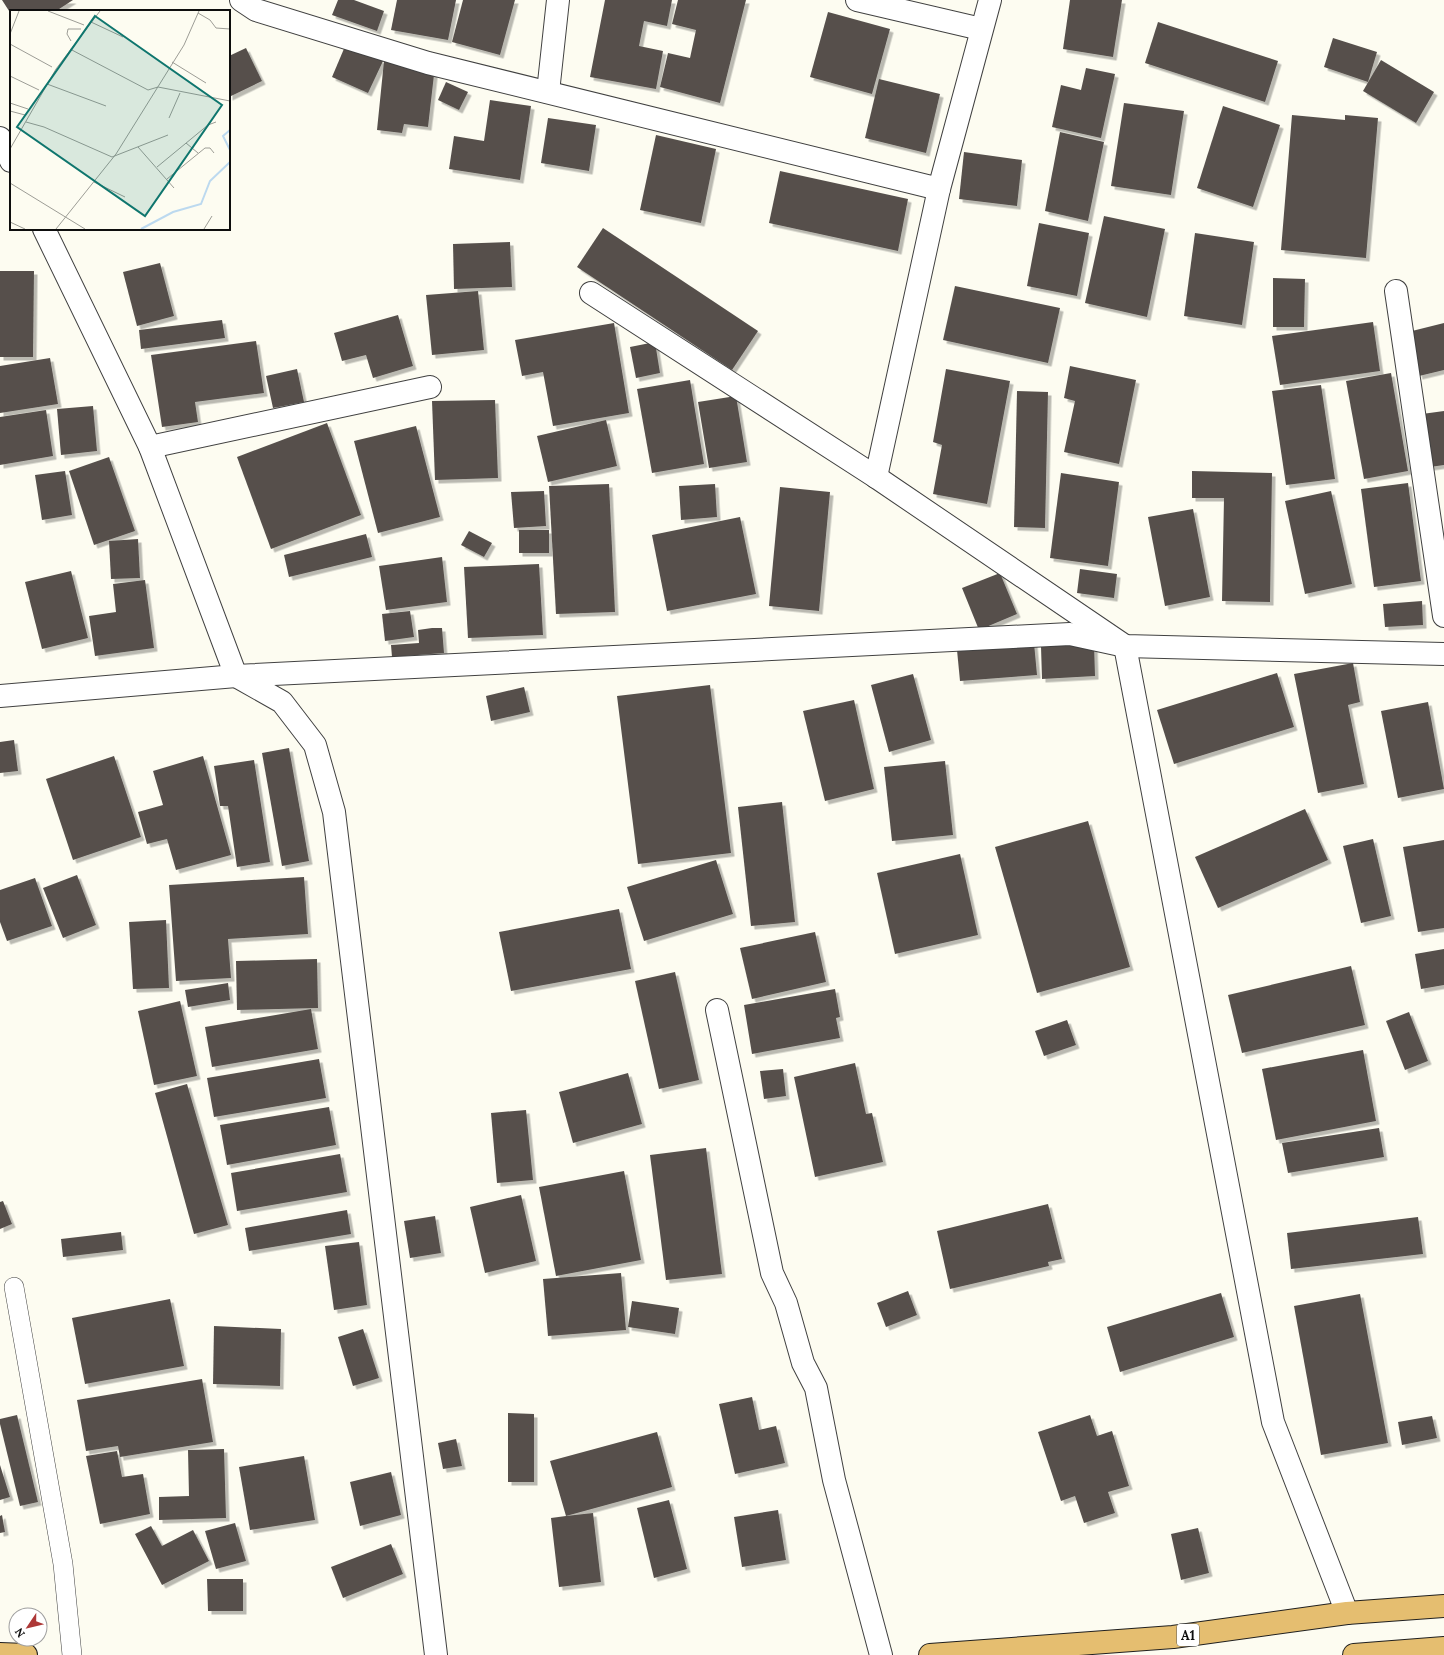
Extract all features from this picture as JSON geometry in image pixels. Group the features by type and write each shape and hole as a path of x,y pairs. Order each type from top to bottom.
{"highway":[{"name":"A1","path":"930,1655 1173,1637 1347,1613 1444,1606"},
{"path":"1354,1655 1444,1648"},
{"path":"0,1654 26,1655"}],"street":[{"path":"241,0 256,10 428,63 939,188"},
{"path":"548,92 558,0"},
{"path":"857,0 981,29"},
{"path":"876,477 939,188 990,0"},
{"path":"0,138 10,159"},
{"path":"44,230 150,447 236,676 282,702 315,745 334,812 436,1655"},
{"path":"1396,291 1444,616"},
{"path":"591,293 876,477 1125,646 1273,1422 1347,1613"},
{"path":"150,447 430,387"},
{"path":"0,696 236,676 1070,634 1125,646 1444,654"},
{"path":"717,1010 772,1273 786,1303 803,1363 816,1388 834,1480 881,1655"}],"lane":[{"path":"14,1287 63,1564 72,1655"}],"building":[{"path":"2,0 73,0 58,10 10,10 10,12"},
{"path":"338,0 354,0 384,11 377,31 332,15"},
{"path":"397,0 456,0 448,40 391,30"},
{"path":"463,0 515,0 500,55 452,42"},
{"path":"605,0 672,0 667,26 644,21 639,46 663,51 656,89 590,77"},
{"path":"678,0 746,0 720,103 660,87 668,53 690,58 696,30 672,24"},
{"path":"1070,0 1122,0 1113,57 1063,49"},
{"path":"828,12 890,29 872,94 810,77"},
{"path":"1158,22 1278,61 1265,102 1145,63"},
{"path":"1333,38 1377,52 1368,82 1324,67"},
{"path":"346,44 383,61 368,93 332,77"},
{"path":"246,48 262,81 230,97 230,56"},
{"path":"1381,60 1434,92 1416,123 1363,91"},
{"path":"384,61 435,66 428,127 404,124 402,133 377,130"},
{"path":"1086,68 1115,74 1101,138 1052,127 1061,85 1081,90"},
{"path":"879,79 940,94 926,153 865,138"},
{"path":"446,82 468,92 459,110 438,100"},
{"path":"490,100 531,106 520,180 449,169 454,136 484,141"},
{"path":"1124,103 1184,111 1171,195 1111,186"},
{"path":"1223,106 1280,125 1253,207 1197,188"},
{"path":"1292,115 1345,120 1345,115 1378,118 1366,258 1281,250"},
{"path":"548,118 596,125 589,171 541,163"},
{"path":"1060,132 1104,142 1088,221 1045,211"},
{"path":"656,135 716,149 701,223 640,210"},
{"path":"964,152 1022,160 1017,206 959,199"},
{"path":"780,171 908,199 898,251 769,223"},
{"path":"1104,216 1165,229 1147,317 1085,303"},
{"path":"1039,223 1089,233 1077,296 1027,286"},
{"path":"603,228 758,331 732,370 577,267"},
{"path":"1195,233 1254,242 1242,325 1184,316"},
{"path":"510,242 512,287 454,289 453,244"},
{"path":"160,263 174,316 137,326 123,272"},
{"path":"0,271 34,271 33,357 0,357"},
{"path":"1273,278 1305,279 1304,327 1273,327"},
{"path":"955,286 1060,308 1048,363 943,340"},
{"path":"478,291 484,350 432,355 426,295"},
{"path":"398,315 413,366 373,378 366,355 342,361 334,333"},
{"path":"222,320 225,338 141,349 139,330"},
{"path":"1373,322 1380,371 1280,385 1272,336"},
{"path":"614,323 629,413 553,426 543,372 522,376 515,340"},
{"path":"1444,323 1444,370 1419,376 1408,332"},
{"path":"256,341 264,393 195,402 198,422 162,427 151,355"},
{"path":"655,342 660,373 636,378 630,347"},
{"path":"50,358 58,404 0,413 0,366"},
{"path":"1070,366 1136,380 1119,464 1064,452 1075,401 1064,398"},
{"path":"297,369 304,402 273,408 266,376"},
{"path":"946,369 1010,381 987,504 933,494 942,445 933,442"},
{"path":"1391,373 1408,471 1364,479 1346,381"},
{"path":"690,380 704,464 652,473 637,389"},
{"path":"1321,385 1335,479 1286,485 1272,391"},
{"path":"1017,391 1048,392 1045,528 1014,527"},
{"path":"736,396 747,462 709,468 698,402"},
{"path":"495,400 498,478 435,480 432,401"},
{"path":"93,406 97,451 61,455 57,409"},
{"path":"46,410 53,456 0,465 0,417"},
{"path":"1444,411 1444,465 1430,467 1422,414"},
{"path":"606,420 617,466 548,482 537,436"},
{"path":"327,423 361,515 271,549 237,457"},
{"path":"416,426 440,517 378,533 354,441"},
{"path":"109,457 135,531 94,545 69,471"},
{"path":"65,471 72,515 42,520 35,475"},
{"path":"1192,471 1272,473 1270,602 1222,601 1224,498 1192,498"},
{"path":"1061,473 1119,482 1108,566 1050,558"},
{"path":"1408,483 1421,581 1374,587 1361,489"},
{"path":"609,484 615,612 556,614 549,486"},
{"path":"715,484 717,517 681,520 679,486"},
{"path":"780,487 830,492 819,611 769,606"},
{"path":"544,491 546,526 514,528 511,492"},
{"path":"1331,491 1352,584 1305,594 1285,501"},
{"path":"1193,509 1210,597 1165,606 1148,517"},
{"path":"740,517 756,594 667,611 652,535"},
{"path":"519,530 549,530 549,553 519,553"},
{"path":"469,531 492,543 484,557 461,545"},
{"path":"366,534 372,557 289,577 284,555"},
{"path":"138,539 140,578 111,579 109,541"},
{"path":"442,557 447,602 386,610 379,566"},
{"path":"539,564 543,635 468,638 464,567"},
{"path":"1080,569 1117,574 1114,598 1077,593"},
{"path":"71,571 88,638 42,649 25,582"},
{"path":"1000,573 1017,614 979,630 962,588"},
{"path":"145,580 154,648 95,656 89,616 116,612 113,584"},
{"path":"1422,601 1423,625 1385,627 1383,604"},
{"path":"410,611 414,637 385,641 382,614"},
{"path":"442,628 444,653 392,657 391,645 419,643 418,630"},
{"path":"1034,643 1037,675 960,681 957,650"},
{"path":"1094,643 1095,676 1042,679 1041,646"},
{"path":"1353,663 1360,702 1348,705 1364,784 1318,793 1294,674"},
{"path":"1277,673 1294,727 1174,764 1157,710"},
{"path":"913,674 931,740 889,752 871,685"},
{"path":"710,685 731,853 638,864 617,696"},
{"path":"524,687 530,712 491,721 486,696"},
{"path":"854,700 874,789 825,801 803,711"},
{"path":"1428,702 1444,789 1398,798 1381,711"},
{"path":"14,740 18,771 0,773 0,742"},
{"path":"289,748 309,861 282,866 262,753"},
{"path":"114,756 141,837 73,860 46,779"},
{"path":"203,756 231,855 176,870 167,839 147,844 138,812 163,805 153,771"},
{"path":"254,760 270,862 237,867 228,806 220,806 214,766"},
{"path":"945,761 953,835 892,841 884,767"},
{"path":"782,802 795,922 751,926 738,807"},
{"path":"1305,809 1328,860 1218,908 1195,857"},
{"path":"1088,821 1130,967 1037,993 995,847"},
{"path":"1373,839 1391,916 1361,923 1343,846"},
{"path":"1444,840 1444,928 1418,932 1403,847"},
{"path":"960,854 978,935 895,954 877,873"},
{"path":"716,860 733,914 644,941 627,887"},
{"path":"77,875 96,925 63,938 43,888"},
{"path":"304,877 308,934 228,939 231,978 176,981 169,885"},
{"path":"35,878 52,926 7,941 0,922 0,890"},
{"path":"619,909 631,969 511,991 499,932"},
{"path":"166,920 169,988 133,989 129,922"},
{"path":"815,932 826,982 752,999 740,948"},
{"path":"1444,949 1444,985 1421,989 1415,954"},
{"path":"317,959 318,1008 237,1010 236,961"},
{"path":"1351,966 1365,1025 1242,1053 1228,995"},
{"path":"675,972 699,1080 659,1089 635,981"},
{"path":"228,983 230,1000 188,1007 185,990"},
{"path":"835,989 840,1017 836,1018 840,1038 752,1054 744,1005"},
{"path":"180,1001 197,1076 154,1085 138,1011"},
{"path":"311,1009 318,1049 212,1067 205,1027"},
{"path":"1409,1012 1428,1061 1405,1070 1386,1021"},
{"path":"1067,1020 1076,1045 1044,1056 1035,1031"},
{"path":"1363,1050 1376,1121 1276,1140 1262,1069"},
{"path":"319,1059 326,1098 214,1117 207,1078"},
{"path":"855,1063 866,1114 872,1113 883,1162 815,1177 794,1077"},
{"path":"783,1069 786,1096 764,1099 760,1071"},
{"path":"628,1073 642,1124 573,1143 559,1092"},
{"path":"187,1084 228,1225 194,1234 155,1093"},
{"path":"329,1107 336,1145 227,1165 220,1125"},
{"path":"526,1110 533,1180 497,1183 491,1113"},
{"path":"1379,1128 1384,1157 1288,1173 1282,1143"},
{"path":"706,1148 722,1274 666,1280 650,1155"},
{"path":"340,1154 347,1192 237,1211 231,1173"},
{"path":"624,1171 641,1260 556,1276 539,1187"},
{"path":"521,1195 536,1261 485,1273 470,1207"},
{"path":"3,1201 12,1224 0,1229 0,1202"},
{"path":"1048,1204 1062,1259 1048,1262 1049,1266 950,1289 937,1231"},
{"path":"347,1210 351,1234 249,1251 245,1228"},
{"path":"435,1216 441,1253 410,1258 404,1221"},
{"path":"1418,1217 1423,1254 1291,1269 1287,1233"},
{"path":"121,1232 123,1250 63,1257 61,1239"},
{"path":"359,1242 367,1305 334,1310 325,1246"},
{"path":"621,1273 626,1330 548,1336 543,1279"},
{"path":"908,1291 917,1315 886,1327 877,1303"},
{"path":"1221,1293 1234,1337 1120,1372 1107,1327"},
{"path":"1360,1294 1388,1443 1321,1455 1294,1306"},
{"path":"170,1299 184,1366 85,1384 72,1318"},
{"path":"632,1301 679,1308 675,1334 628,1327"},
{"path":"214,1326 281,1329 280,1386 213,1384"},
{"path":"363,1329 379,1378 353,1386 338,1337"},
{"path":"202,1379 213,1442 120,1457 118,1446 86,1451 77,1400"},
{"path":"752,1397 759,1430 776,1426 785,1463 735,1474 719,1404"},
{"path":"508,1413 534,1414 534,1482 508,1482"},
{"path":"17,1415 38,1502 20,1506 0,1424 0,1419"},
{"path":"1090,1415 1097,1436 1112,1431 1129,1486 1108,1492 1115,1513 1084,1523 1075,1496 1061,1501 1038,1432"},
{"path":"1432,1416 1437,1438 1402,1445 1398,1422"},
{"path":"657,1432 672,1487 566,1516 550,1461"},
{"path":"456,1439 462,1466 443,1469 438,1443"},
{"path":"224,1449 226,1518 159,1520 159,1497 189,1496 188,1450"},
{"path":"117,1451 122,1477 143,1474 150,1514 100,1524 86,1456"},
{"path":"304,1456 315,1520 250,1530 239,1467"},
{"path":"0,1465 10,1497 0,1500"},
{"path":"391,1472 401,1515 360,1526 350,1482"},
{"path":"669,1500 687,1569 654,1578 637,1508"},
{"path":"778,1510 786,1560 742,1567 734,1517"},
{"path":"593,1513 601,1582 559,1587 551,1518"},
{"path":"2,1515 5,1532 0,1533 0,1516"},
{"path":"235,1523 246,1561 216,1569 205,1531"},
{"path":"151,1526 162,1546 193,1530 209,1561 162,1585 135,1534"},
{"path":"1198,1528 1209,1573 1181,1580 1171,1534"},
{"path":"391,1544 403,1574 343,1598 331,1567"},
{"path":"207,1579 243,1579 243,1611 208,1611"}]}
